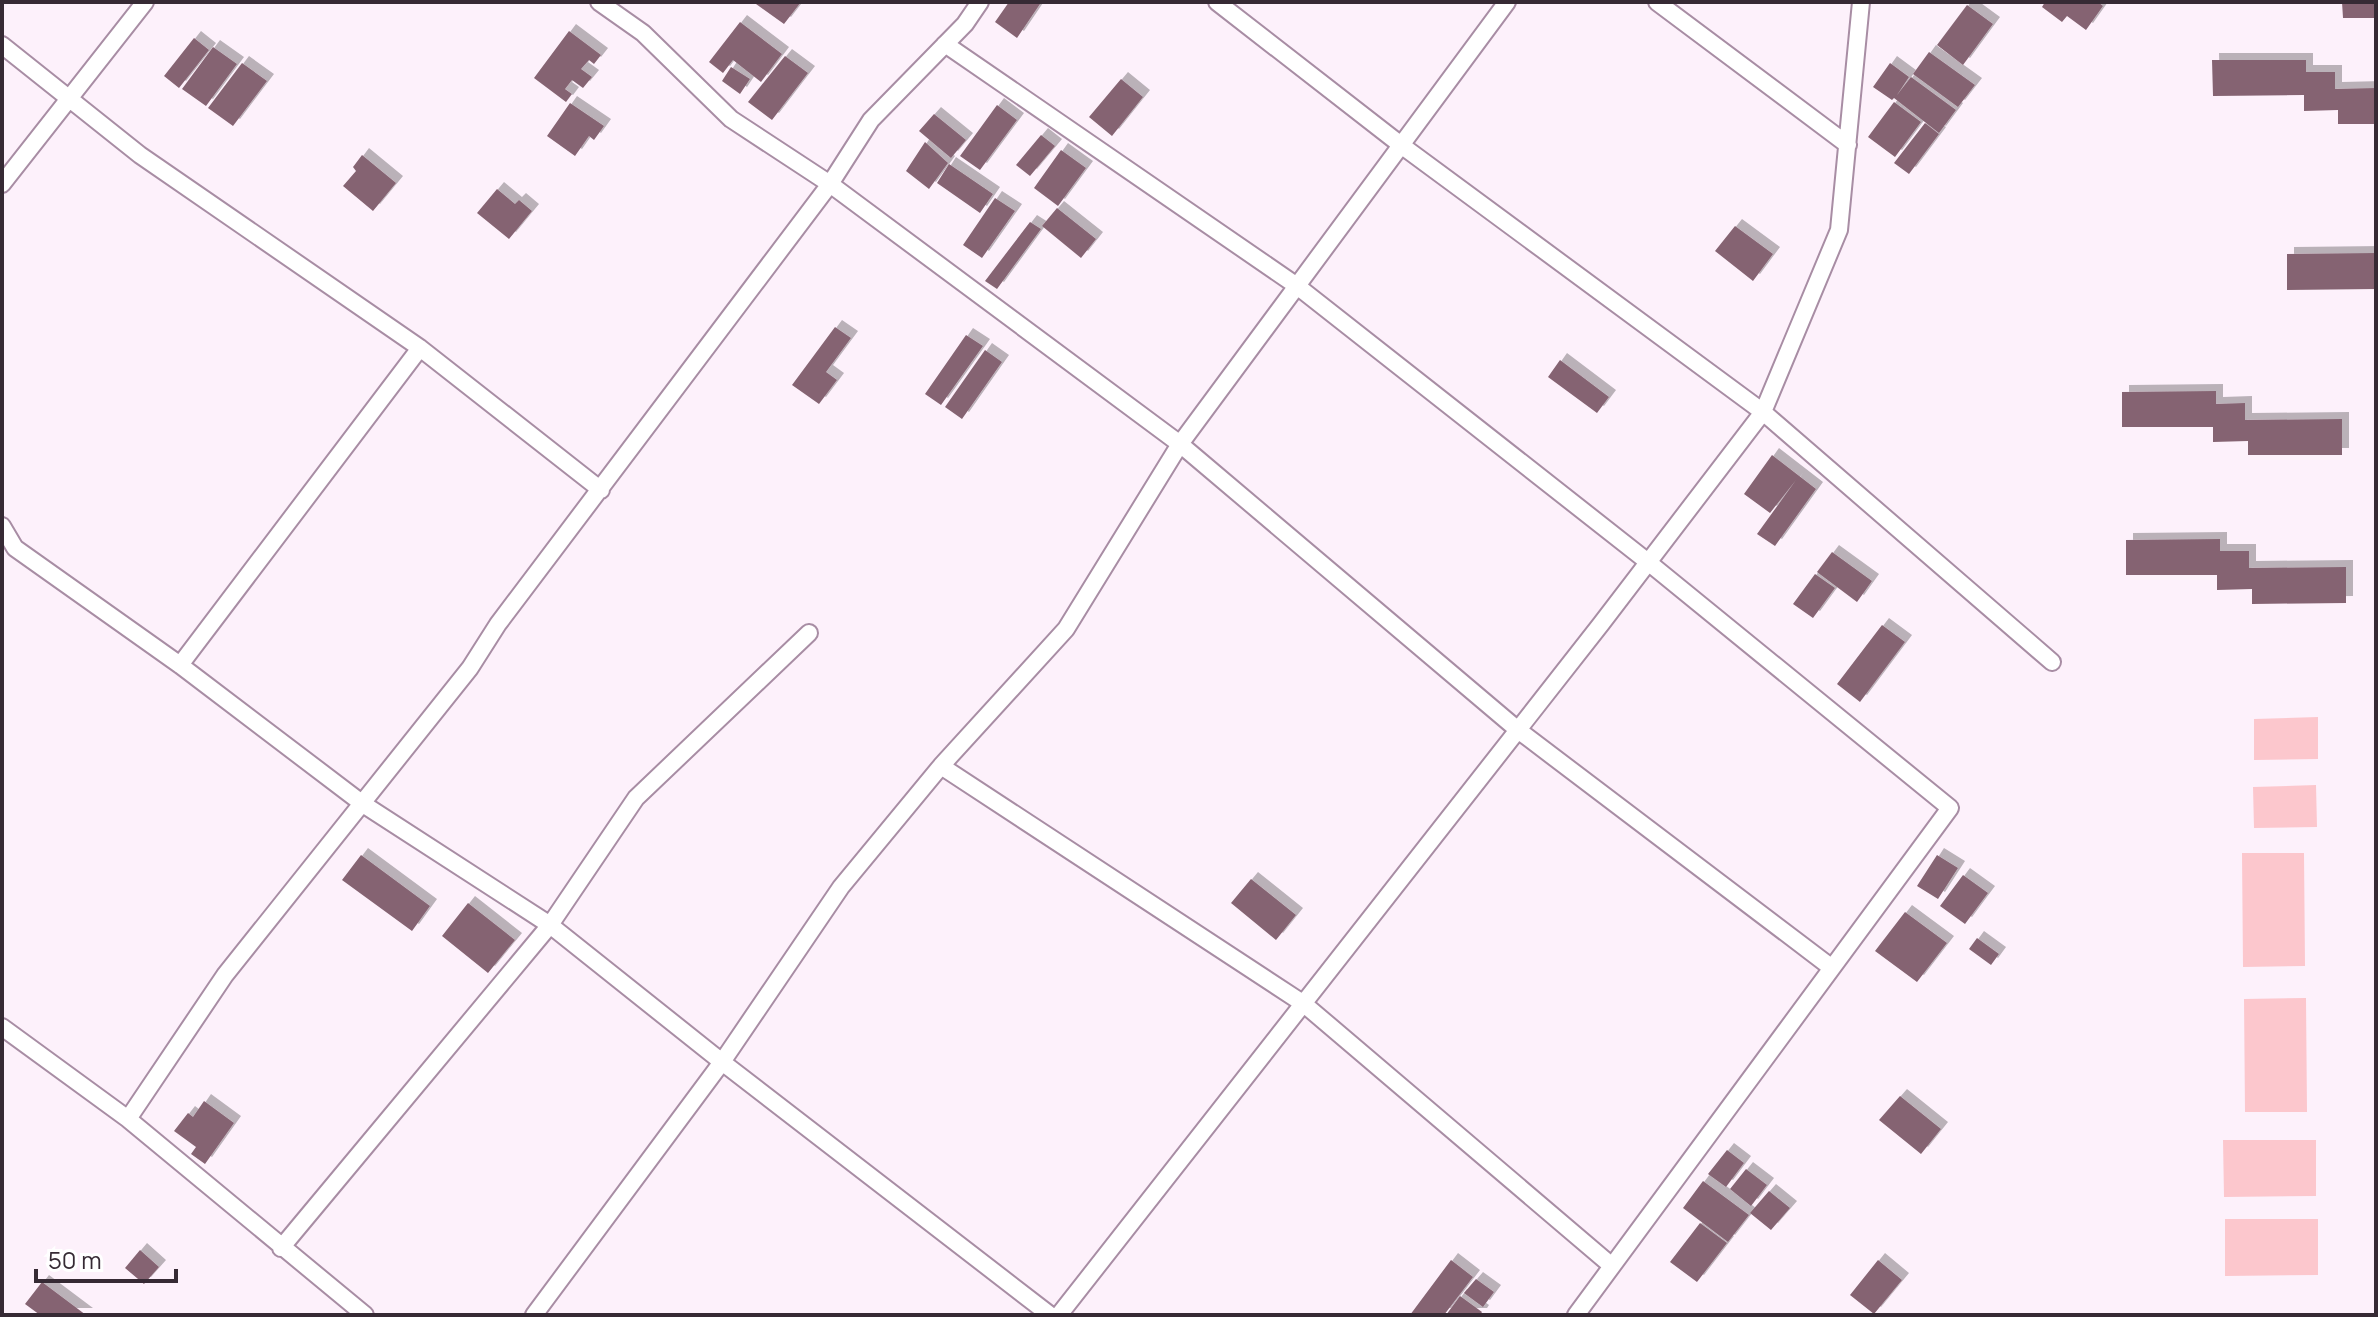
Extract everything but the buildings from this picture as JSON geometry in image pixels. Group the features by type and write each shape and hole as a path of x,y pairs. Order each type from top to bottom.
{"street":[{"path":"2,184 145,2"},
{"path":"599,2 643,33 731,119 830,184 1180,444 1518,730 1832,968"},
{"path":"128,1119 225,975 470,668 498,624 830,184 871,120 965,24 980,2"},
{"path":"1217,2 1401,145 1763,412 2052,662"},
{"path":"534,1315 722,1062 841,887 941,766 1066,629 1180,444 1507,2"},
{"path":"1657,2 1848,145"},
{"path":"1059,1315 1763,412 1839,230 1861,2"},
{"path":"945,44 1297,286 1648,562 1950,808 1576,1315"},
{"path":"2,45 140,155 420,348 601,490"},
{"path":"180,665 420,348"},
{"path":"2,526 15,548 180,665 363,804 550,925 1050,1315"},
{"path":"281,1248 550,925 636,798 809,633"},
{"path":"941,766 1304,1004 1612,1266"},
{"path":"2,1027 128,1119 365,1315"}],"shaded area":[{"path":"2318,717 2318,759 2254,760 2254,719"},
{"path":"2316,785 2317,827 2254,828 2253,787"},
{"path":"2242,853 2304,853 2305,966 2243,967"},
{"path":"2306,998 2307,1112 2245,1112 2244,999"},
{"path":"2223,1140 2316,1140 2316,1196 2224,1197"},
{"path":"2225,1219 2318,1219 2318,1275 2225,1276"}]}
